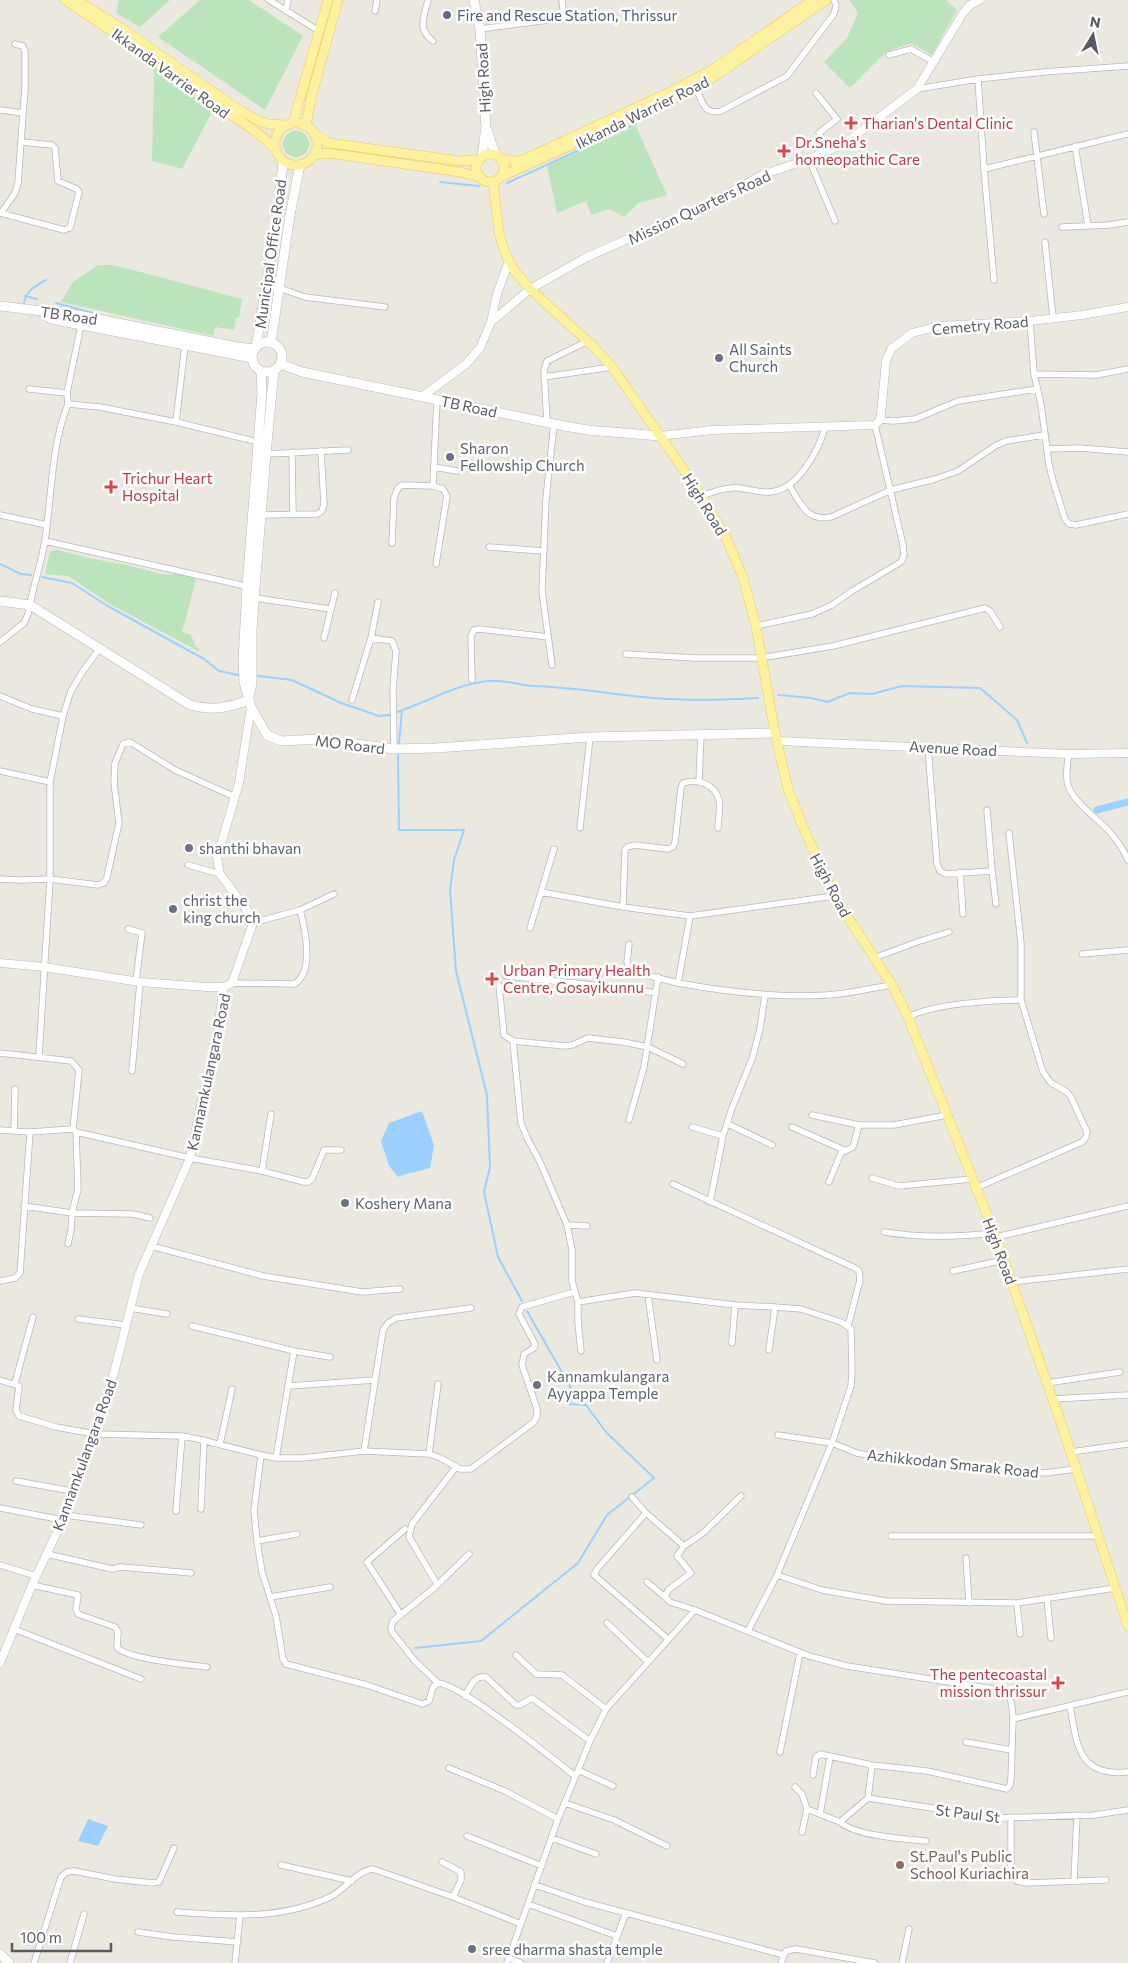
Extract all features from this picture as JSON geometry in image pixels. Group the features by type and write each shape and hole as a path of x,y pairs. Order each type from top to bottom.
{"main road":[{"name":"Ikkanda Varrier Road","path":"64,0 116,33 239,122 261,134 276,150"},
{"name":"Ikkanda Varrier Road","path":"77,0 121,28 236,108 259,121 269,124 290,124"},
{"path":"315,135 317,149 306,163 300,165 289,164 283,161 276,150 277,136 290,124 328,0"},
{"path":"306,126 311,98 338,0"},
{"name":"High Road","path":"474,0 480,30 486,128 480,158"},
{"name":"Ikkanda Warrier Road","path":"498,157 516,162 527,158 694,85 710,71 813,0"},
{"name":"Ikkanda Warrier Road","path":"497,179 694,85 826,0"},
{"path":"290,124 306,126 315,135 329,144 460,161 480,158 487,154 498,157"},
{"path":"314,155 328,153 460,172 486,181 497,179 504,166 498,157 486,128"},
{"path":"479,177 475,169 480,158"},
{"name":"Municipal Office Road","path":"254,351 278,213 283,161"},
{"path":"271,343 290,215 300,165"},
{"name":"High Road","path":"497,179 499,233 509,262 514,270 530,288 588,341 612,367 701,496 726,538 743,578 756,626 788,789 834,896 892,985 908,1017 1012,1282 1128,1626"},
{"name":"TB Road","path":"0,306 41,312 58,311 254,351"},
{"path":"0,601 30,604 190,705 206,709 250,704 255,598 251,587 261,515 266,454 278,367 282,354 280,350 271,343 263,343 254,351 185,346 51,319 41,312"},
{"path":"254,351 255,366 261,371 278,367"},
{"name":"TB Road","path":"278,367 587,430 660,436"},
{"name":"MO Roard","path":"261,371 262,393 251,587 243,662 244,682 250,704 267,734 281,741 320,739 394,749 446,748 590,737 701,734 777,737"},
{"path":"0,1954 9,1963"}],"street":[{"path":"269,0 319,31"},
{"path":"286,11 288,0"},
{"path":"375,11 377,0"},
{"path":"428,0 422,30 425,36 433,42"},
{"path":"480,30 564,18 562,0"},
{"path":"694,85 705,109 714,113 722,111 786,76 834,14 836,5 834,0"},
{"name":"Mission Quarters Road","path":"491,322 530,288 587,257 717,200 751,181 809,160 845,144 917,89 963,13 970,5 980,0"},
{"path":"15,44 23,46 25,52 22,142 17,188 9,203 0,213 64,230 70,228 80,192 78,188 58,181 55,148 52,145 22,142"},
{"path":"889,55 911,49 934,62"},
{"path":"917,89 978,79 1128,66"},
{"path":"978,79 994,280"},
{"path":"816,93 837,119 819,133 827,152"},
{"path":"0,110 23,114"},
{"path":"1034,132 1044,214"},
{"path":"984,169 1128,134"},
{"path":"1075,146 1088,226"},
{"path":"809,160 835,221"},
{"path":"1062,227 1109,225 1128,222"},
{"path":"1046,242 1053,318"},
{"path":"422,396 466,364 480,348 491,322 497,294 509,262"},
{"path":"266,287 305,297 385,306"},
{"name":"Cemetry Road","path":"878,423 886,361 891,349 912,333 939,326 1030,321 1128,307"},
{"path":"1030,321 1034,374 1041,404 1044,435 1053,481 1065,519 1069,524 1076,525 1128,514"},
{"path":"0,642 24,623 28,614 45,541 56,450 62,418 68,404 67,393 81,325"},
{"path":"552,665 542,591 551,423 544,365 547,361 588,341"},
{"path":"176,422 185,346"},
{"path":"544,377 612,367"},
{"path":"1034,374 1096,375 1128,369"},
{"path":"29,389 67,393"},
{"path":"660,436 712,430 825,428 915,419 958,401 1037,389"},
{"path":"433,486 437,399"},
{"path":"68,404 90,406 176,422 258,442"},
{"path":"756,626 812,614 832,605 901,562 904,556 903,545 878,423"},
{"path":"701,496 722,489 737,488 768,493 779,490 789,484 813,458 825,428"},
{"path":"789,484 806,511 815,518 822,519 831,517 892,490 958,471 995,446 1006,441 1044,435"},
{"path":"1047,449 1080,448 1128,452"},
{"path":"266,454 348,450"},
{"path":"261,515 317,514 322,511 324,504 321,451"},
{"path":"292,452 293,514"},
{"path":"434,467 457,471"},
{"path":"392,543 394,498 398,488 402,485 433,486 443,489 447,496 436,564"},
{"path":"0,515 47,524"},
{"path":"45,541 251,587"},
{"path":"489,547 544,550"},
{"path":"324,638 335,593"},
{"path":"255,598 330,609"},
{"path":"352,700 371,638 378,602"},
{"path":"626,654 695,658 761,658 832,646 981,608 990,611 1000,627"},
{"path":"472,680 471,636 474,630 548,637"},
{"path":"371,638 392,641 394,644 394,749"},
{"path":"39,1056 50,879 50,782 63,716 71,691 100,648"},
{"path":"0,696 32,709 63,716"},
{"path":"250,704 235,797 217,858 220,874 252,917 253,922 300,910 334,894"},
{"path":"699,782 701,734"},
{"path":"580,828 590,737"},
{"name":"Avenue Road","path":"777,737 1068,754 1128,753"},
{"path":"0,879 50,879 98,885 104,883 119,823 114,783 115,763 123,744 127,742 149,752 175,770 235,797"},
{"path":"928,747 937,864 940,871 946,874 992,871"},
{"path":"1068,754 1067,778 1072,794 1112,835 1128,860"},
{"path":"0,771 50,782"},
{"path":"623,908 625,850 627,847 635,845 668,849 673,847 680,788 683,783 690,780 707,784 717,795 720,802 718,828"},
{"path":"987,810 996,904"},
{"path":"976,1188 1082,1142 1086,1138 1087,1132 1071,1097 1067,1092 1051,1083 1043,1072 1021,1000 1021,943 1009,833"},
{"path":"530,928 554,849"},
{"path":"188,865 220,874"},
{"path":"960,872 963,914"},
{"path":"541,892 623,908 690,916 834,896"},
{"path":"0,963 44,967 138,982 228,985 294,984 300,981 304,973 307,946 307,936 300,910"},
{"path":"678,982 690,916"},
{"name":"Kannamkulangara Road","path":"1,1659 36,1576 64,1518 72,1491 95,1434 115,1369 139,1274 190,1158 228,985 253,922"},
{"path":"128,929 141,932 142,934 132,1071"},
{"path":"874,958 949,932"},
{"path":"629,944 627,962 630,971 716,990 765,995 829,995 892,985"},
{"path":"1082,954 1128,950"},
{"path":"506,976 656,993"},
{"path":"629,1120 644,1067 658,977"},
{"path":"499,985 504,1035 513,1041 565,1046 588,1038 623,1042 648,1047 683,1064"},
{"path":"710,1202 723,1136 752,1059 760,1029 765,995"},
{"path":"908,1017 932,1008 1021,1000"},
{"path":"513,1041 521,1122 526,1138 540,1162 568,1224 572,1250 572,1281 578,1302 581,1351"},
{"path":"0,1053 71,1061 79,1070 75,1130 78,1189 72,1213 68,1244"},
{"path":"14,1131 15,1089"},
{"path":"262,1171 271,1114"},
{"path":"812,1115 859,1125 894,1125 947,1115"},
{"path":"728,1124 772,1145"},
{"path":"828,1182 839,1155 844,1150 853,1147 859,1125"},
{"path":"692,1127 723,1136"},
{"path":"792,1127 844,1150"},
{"path":"0,1130 30,1132 75,1130 190,1158 262,1171 308,1182 312,1179 324,1150 341,1150"},
{"path":"0,1281 15,1278 20,1273 30,1132"},
{"path":"872,1178 899,1186 972,1179"},
{"path":"673,1184 859,1271 860,1280 848,1326"},
{"path":"24,1206 72,1213 133,1214 150,1218"},
{"path":"884,1232 913,1236 995,1235 1128,1206"},
{"path":"568,1224 587,1226"},
{"path":"151,1246 271,1277 362,1292 400,1289"},
{"path":"952,1271 1004,1260"},
{"path":"1012,1282 1128,1269"},
{"path":"0,1380 19,1386 16,1410 19,1416 56,1427 95,1434 182,1436 276,1458 302,1458 364,1451 429,1454 441,1458 456,1467 471,1469 534,1422 537,1416 537,1409 522,1365 524,1354 534,1348 535,1344 518,1314 519,1310 522,1307 574,1292"},
{"path":"578,1302 595,1301 626,1293 735,1305 801,1309 841,1322 851,1329 851,1386 832,1443 777,1575 748,1631"},
{"path":"648,1295 657,1360"},
{"path":"732,1343 735,1305"},
{"path":"769,1350 774,1307"},
{"path":"130,1308 167,1314"},
{"path":"364,1451 383,1330 388,1323 396,1318 470,1308"},
{"path":"15,1384 34,1317"},
{"path":"78,1319 126,1325"},
{"path":"192,1326 294,1351 330,1356"},
{"path":"276,1458 294,1351"},
{"path":"1047,1383 1120,1372"},
{"path":"288,1386 375,1380"},
{"path":"429,1454 438,1384"},
{"path":"220,1444 232,1389"},
{"path":"1052,1399 1128,1394"},
{"name":"Azhikkodan Smarak Road","path":"778,1435 832,1443 857,1453 878,1457 1045,1473 1076,1469"},
{"path":"176,1511 182,1436"},
{"path":"202,1509 204,1440"},
{"path":"1070,1452 1128,1444"},
{"path":"261,1456 254,1511 257,1541 262,1572 276,1616 283,1658 286,1664 367,1685 422,1704 429,1701 434,1687 438,1683"},
{"path":"437,1584 409,1537 409,1530 456,1467"},
{"path":"16,1481 72,1491"},
{"path":"665,1597 668,1590 691,1573 677,1556 684,1546 703,1533 741,1496"},
{"path":"632,1497 646,1513 684,1546"},
{"path":"0,1508 64,1518 141,1525"},
{"path":"646,1513 597,1569 594,1575 643,1616 668,1640"},
{"path":"401,1616 367,1562 405,1529"},
{"path":"257,1541 296,1534"},
{"path":"891,1536 1098,1536"},
{"path":"47,1554 112,1569 121,1566 191,1573"},
{"path":"469,1554 401,1616 393,1621 392,1632 415,1661 438,1683 450,1686 502,1721 575,1776"},
{"path":"966,1558 969,1603"},
{"path":"0,1565 36,1576"},
{"path":"777,1575 822,1590 886,1601 1017,1603 1116,1588"},
{"path":"646,1582 670,1602 695,1610 800,1653 848,1666 1000,1690 1006,1692 1011,1697 1013,1719 1011,1779 1010,1786 1007,1789 909,1768 872,1765 818,1755 812,1775"},
{"path":"32,1585 78,1595 76,1609 78,1614 115,1627 118,1632 117,1647 123,1653 162,1662 207,1667"},
{"path":"270,1597 330,1587"},
{"path":"1047,1598 1051,1638"},
{"path":"1017,1603 1020,1634"},
{"path":"521,1963 508,1960 558,1819 590,1741 606,1709 695,1610"},
{"path":"607,1623 648,1662"},
{"path":"14,1629 141,1679"},
{"path":"780,1752 800,1653"},
{"path":"516,1655 536,1674 562,1675 606,1709"},
{"path":"465,1696 476,1679 480,1676 486,1677 516,1705 520,1706 532,1698 590,1741"},
{"path":"1013,1719 1128,1692"},
{"path":"1070,1706 1076,1744 1087,1763 1113,1774 1128,1772"},
{"path":"966,1742 1011,1750"},
{"path":"820,1814 830,1757"},
{"path":"840,1822 868,1798 872,1765"},
{"path":"449,1768 505,1791 558,1819"},
{"path":"578,1770 613,1786"},
{"path":"795,1787 802,1794 807,1809 802,1832"},
{"name":"St Paul St","path":"868,1798 996,1818 1077,1815 1128,1810"},
{"path":"565,1803 614,1820 667,1846"},
{"path":"807,1809 840,1822 853,1830 886,1837 926,1842"},
{"path":"1074,1881 1077,1815"},
{"path":"1011,1817 1011,1875 1013,1879 1027,1883 1106,1880"},
{"path":"466,1836 542,1866"},
{"path":"552,1838 596,1854"},
{"path":"34,1963 61,1877 67,1872 115,1879 159,1882 174,1848"},
{"path":"442,1862 461,1872 461,1880 454,1897"},
{"path":"281,1865 352,1881"},
{"path":"177,1912 267,1915 299,1909 333,1895 366,1870 373,1869 454,1897 521,1924"},
{"path":"535,1885 585,1902 784,1956"},
{"path":"528,1904 617,1936"},
{"path":"607,1963 626,1913"},
{"path":"70,1963 84,1914"},
{"path":"235,1963 240,1915"},
{"path":"902,1963 909,1929"},
{"path":"138,1932 238,1942"},
{"path":"781,1963 786,1951 796,1949 875,1963"}],"green space":[{"path":"119,0 170,0 140,27 116,13"},
{"path":"200,0 249,0 303,36 265,110 158,37"},
{"path":"849,0 946,0 957,10 932,55 911,43 886,52 850,88 824,62 847,38 858,13"},
{"path":"154,67 213,110 182,169 152,161"},
{"path":"636,126 667,195 639,203 624,217 610,209 591,215 586,201 557,213 547,166"},
{"path":"296,131 305,135 309,144 305,153 296,157 287,153 283,144 287,135"},
{"path":"98,265 114,265 242,299 239,318 236,318 234,330 215,327 214,336 61,302 73,282"},
{"path":"58,550 161,574 171,575 177,573 192,577 196,580 182,632 190,634 195,646 200,649 198,651 110,604 68,576 45,574 50,551"}],"water":[{"path":"422,1111 434,1145 430,1168 398,1177 389,1166 381,1141 389,1123"},
{"path":"88,1819 108,1826 98,1846 78,1841"}],"waterway":[{"path":"507,183 636,124"},
{"path":"440,182 479,186"},
{"path":"24,303 29,292 46,280"},
{"path":"25,296 37,299"},
{"path":"56,303 93,313"},
{"path":"0,564 21,574 31,575"},
{"path":"42,577 72,583 106,605 204,659 219,671 238,675"},
{"path":"258,676 292,680 341,703 379,716 390,715"},
{"path":"397,712 453,689 493,681 668,699 758,698"},
{"path":"778,695 812,698 827,702 850,693 872,694 902,686 980,688 1017,720 1027,743"},
{"path":"399,743 402,710"},
{"path":"398,755 399,830 464,830 454,860 450,890 456,971 487,1095 490,1167 484,1192 498,1257 522,1301"},
{"path":"1097,810 1128,802"},
{"path":"415,1648 481,1641 578,1563 607,1515 654,1478 606,1432 586,1405 569,1404 575,1395 527,1311"}],"place":[{"name":"Fire and Rescue Station, Thrissur","path":"447,15"},
{"name":"Tharian's Dental Clinic","path":"851,123"},
{"name":"Dr.Sneha's homeopathic Care","path":"784,151"},
{"name":"All Saints Church","path":"719,358"},
{"name":"Sharon Fellowship Church","path":"450,457"},
{"name":"Trichur Heart Hospital","path":"111,487"},
{"name":"shanthi bhavan","path":"189,848"},
{"name":"christ the king church","path":"173,909"},
{"name":"Urban Primary Health Centre, Gosayikunnu","path":"492,979"},
{"name":"Koshery Mana","path":"345,1203"},
{"name":"Kannamkulangara Ayyappa Temple","path":"537,1385"},
{"name":"The pentecoastal mission thrissur","path":"1058,1683"},
{"name":"St.Paul's Public School Kuriachira","path":"900,1865"},
{"name":"sree dharma shasta temple","path":"472,1949"}]}
